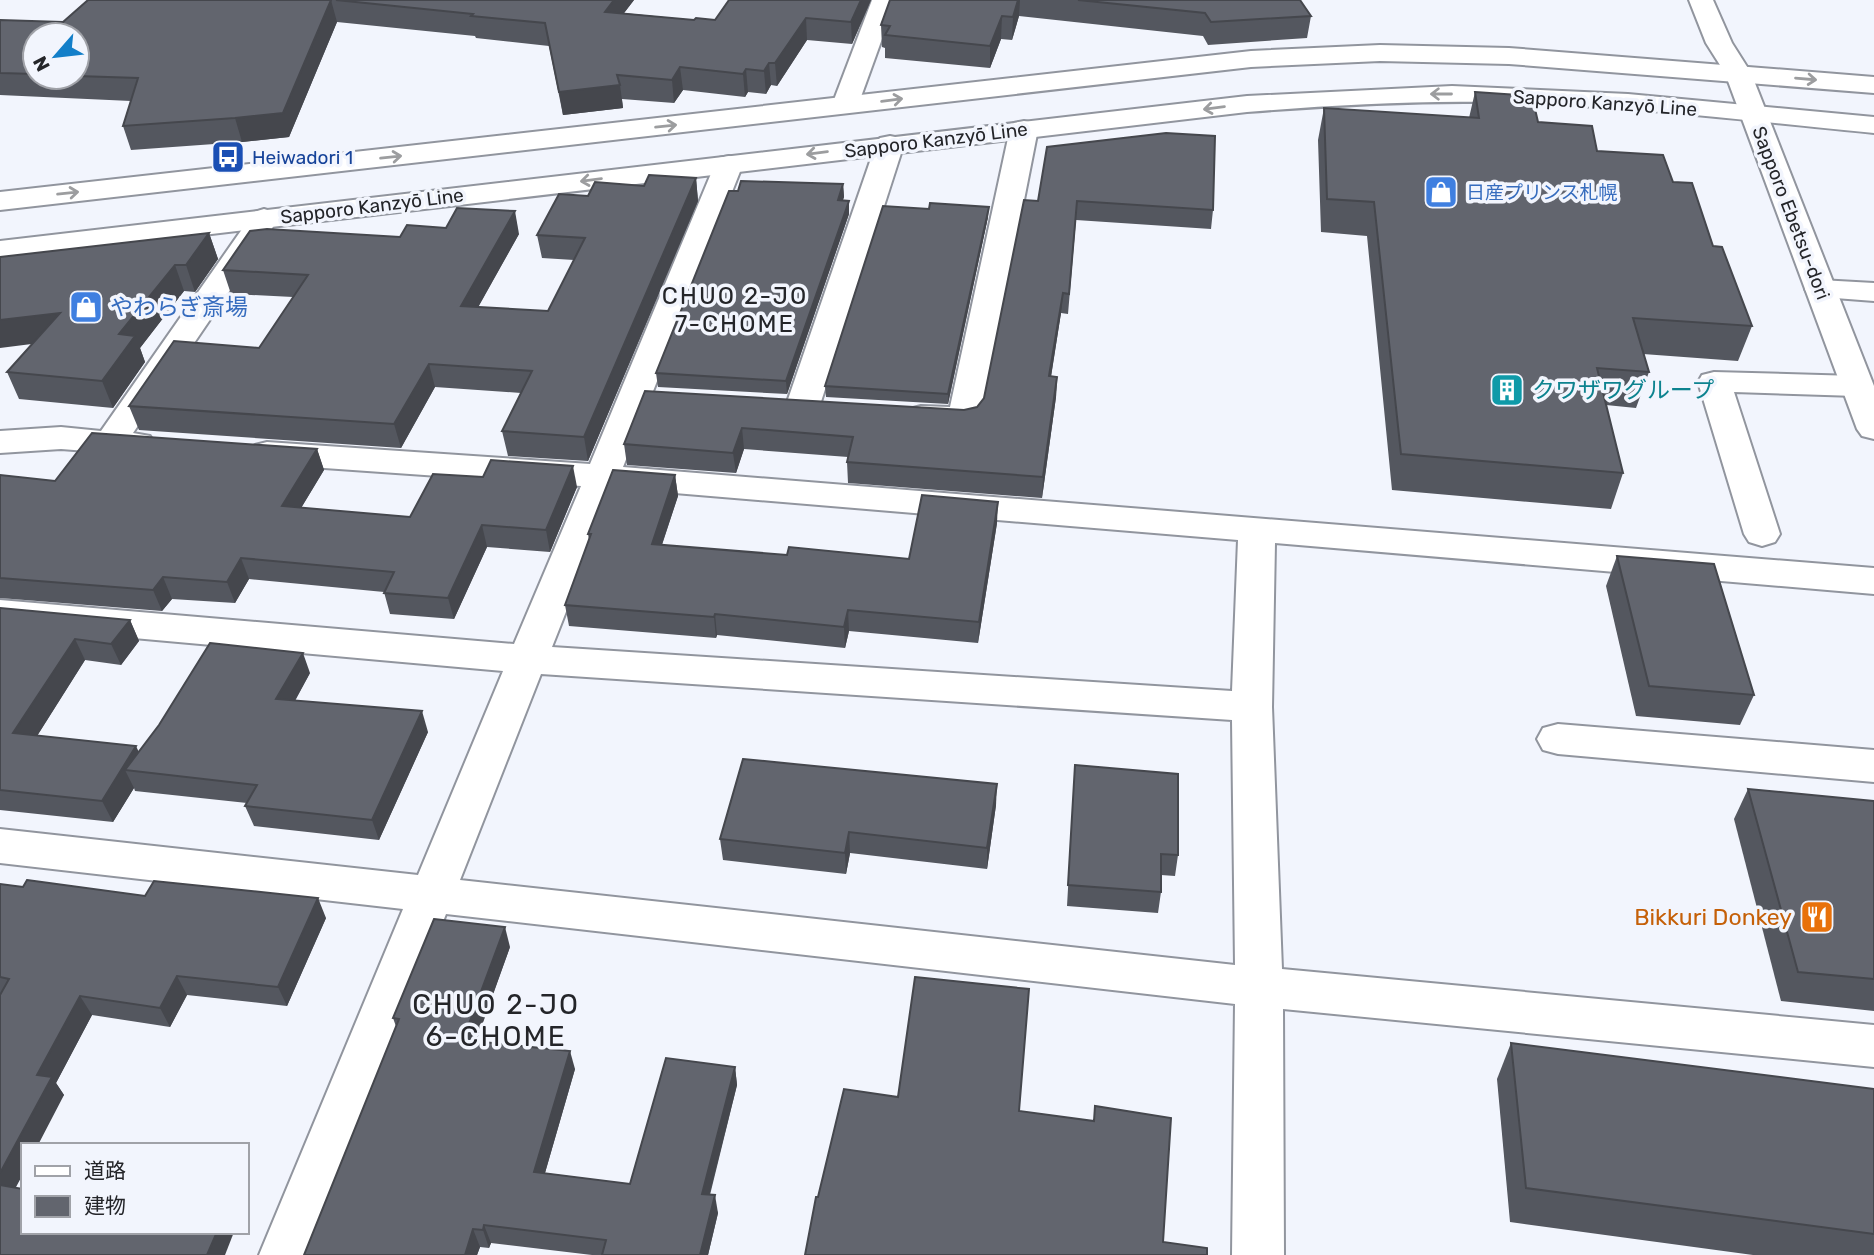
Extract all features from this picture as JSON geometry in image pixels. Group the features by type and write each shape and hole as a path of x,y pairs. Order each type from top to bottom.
{"main road":[{"path":"845,106 884,0"},
{"name":"Sapporo Ebetsu-dori","path":"1701,0 1719,43 1738,73 1874,429"},
{"name":"Sapporo Kanzyō Line","path":"0,201 1251,60 1380,52 1509,56 1874,85"},
{"name":"Sapporo Kanzyō Line","path":"0,250 890,144 1247,104 1380,94 1485,94 1656,105 1874,125"},
{"path":"896,414 964,418 1024,129"},
{"path":"802,408 890,144"},
{"path":"285,1255 603,476 649,399 729,164"},
{"path":"110,442 264,218"},
{"path":"1820,289 1874,292"},
{"path":"1762,534 1713,382 1856,386"},
{"path":"0,442 61,438 165,446"},
{"path":"233,451 603,476 1874,581"},
{"path":"1258,530 1252,706 1259,987 1258,1255"},
{"path":"0,613 528,659 1252,706"},
{"path":"1558,739 1874,766"},
{"path":"0,846 1259,987 1874,1046"}],"building":[{"path":"88,0 331,0 283,113 235,118 123,126 138,78 91,76 91,21 64,21"},
{"path":"336,0 614,0 605,12 715,20 729,0 861,0 851,22 806,18 775,63 769,63 764,71 746,69 743,74 680,67 672,80 617,75 620,85 559,92 545,23"},
{"path":"890,0 1018,0 1013,17 1002,16 990,46 885,35 890,26 881,25"},
{"path":"1078,0 1300,0 1311,16 1211,22 1205,13"},
{"path":"0,20 32,21 21,21 21,74 0,73"},
{"path":"1475,92 1532,96 1538,122 1592,126 1597,151 1663,155 1673,182 1692,183 1713,246 1722,247 1752,326 1633,318 1649,372 1597,368 1623,473 1401,454 1374,202 1327,199 1324,108 1479,118"},
{"path":"1166,133 1215,136 1213,210 1077,201 1069,294 1063,293 1049,376 1057,377 1043,477 847,462 853,437 742,428 733,453 624,444 645,391 964,410 977,407 984,398 1024,200 1038,201 1047,147"},
{"path":"649,175 696,178 584,437 502,431 532,371 429,364 394,424 129,406 174,341 259,348 308,275 223,270 250,231 267,229 400,237 407,225 446,228 457,208 515,211 461,306 548,311 585,238 537,235 559,194 588,196 595,182 644,186"},
{"path":"741,181 843,184 838,200 849,201 786,381 656,373 729,191 738,191"},
{"path":"930,203 989,207 948,394 825,386 883,206 929,209"},
{"path":"209,233 186,265 175,265 119,334 135,336 102,381 7,372 60,313 0,320 0,257"},
{"path":"92,433 317,449 282,506 410,517 433,474 483,477 491,460 573,466 546,530 482,525 448,598 384,593 394,572 241,558 227,582 163,577 153,590 0,578 0,475 55,481"},
{"path":"613,470 675,475 652,544 787,555 789,547 909,559 922,495 998,502 979,622 848,610 844,627 715,614 714,617 565,605 591,534 588,534"},
{"path":"1617,556 1714,564 1754,695 1649,686"},
{"path":"0,608 130,620 111,644 75,639 13,733 136,746 102,801 0,790"},
{"path":"210,643 303,653 276,699 422,711 372,820 245,806 257,785 125,770 159,725"},
{"path":"743,759 997,784 987,848 849,832 845,853 720,839"},
{"path":"1075,765 1178,774 1178,855 1161,854 1161,892 1068,885"},
{"name":"Bikkuri Donkey","path":"1748,789 1874,801 1874,979 1798,972"},
{"path":"27,880 145,896 154,881 318,898 278,987 177,976 160,1008 80,996 37,1075 52,1077 0,1173 0,995 9,979 0,977 0,884 23,887"},
{"path":"434,919 505,927 463,1040 570,1051 534,1172 630,1184 666,1058 735,1067 702,1194 715,1195 700,1255 602,1255 606,1240 484,1225 483,1230 473,1229 465,1255 304,1255 399,1019 393,1018"},
{"path":"915,977 1029,989 1019,1111 1094,1121 1095,1106 1171,1118 1163,1242 1207,1248 1207,1255 805,1255 816,1197 844,1089 898,1097"},
{"path":"1511,1043 1874,1089 1874,1234 1526,1188"},
{"path":"0,1185 21,1189 21,1234 216,1234 207,1255 0,1255"}],"place":[{"name":"Heiwadori 1","path":"228,157"},
{"name":"日産プリンス札幌","path":"1441,192"},
{"name":"やわらぎ斎場","path":"86,307"},
{"name":"クワザワグループ","path":"1507,390"},
{"name":"Bikkuri Donkey","path":"1817,917"}],"district":[{"name":"CHUO 2-JO 7-CHOME","path":"735,310"},
{"name":"CHUO 2-JO 6-CHOME","path":"496,1020"}]}
